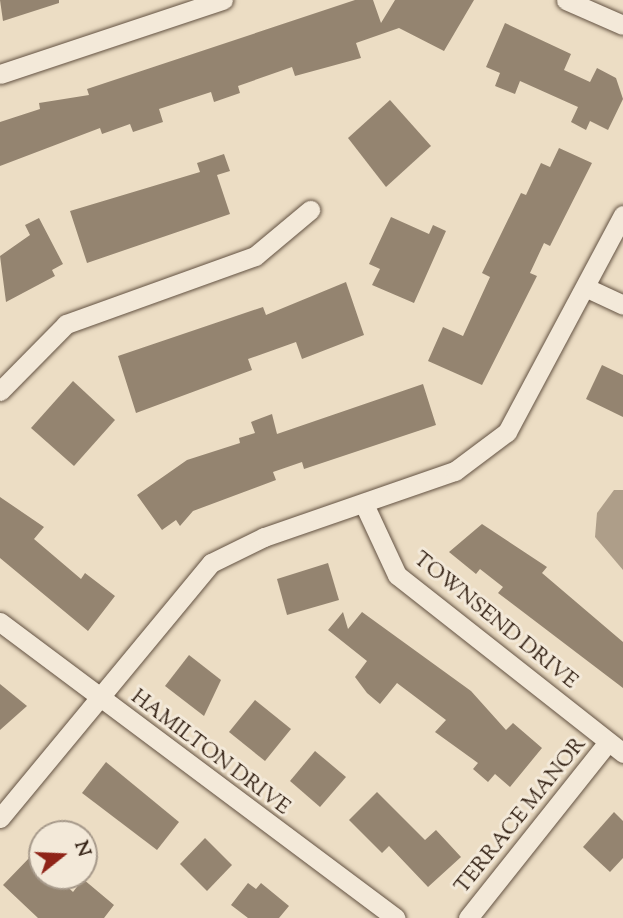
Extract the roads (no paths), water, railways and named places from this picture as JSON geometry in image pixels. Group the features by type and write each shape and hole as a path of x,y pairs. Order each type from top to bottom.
{"street":[{"path":"0,74 223,0"},
{"path":"566,0 623,24"},
{"path":"0,391 66,324 256,256 310,210"},
{"path":"0,818 97,697 211,563 264,537 455,471 507,432 587,288 623,215"},
{"path":"587,288 623,306"},
{"name":"TOWNSEND DRIVE","path":"364,504 397,576 616,748"},
{"name":"HAMILTON DRIVE","path":"0,622 395,918"},
{"name":"TERRACE MANOR","path":"468,918 616,748"}]}
